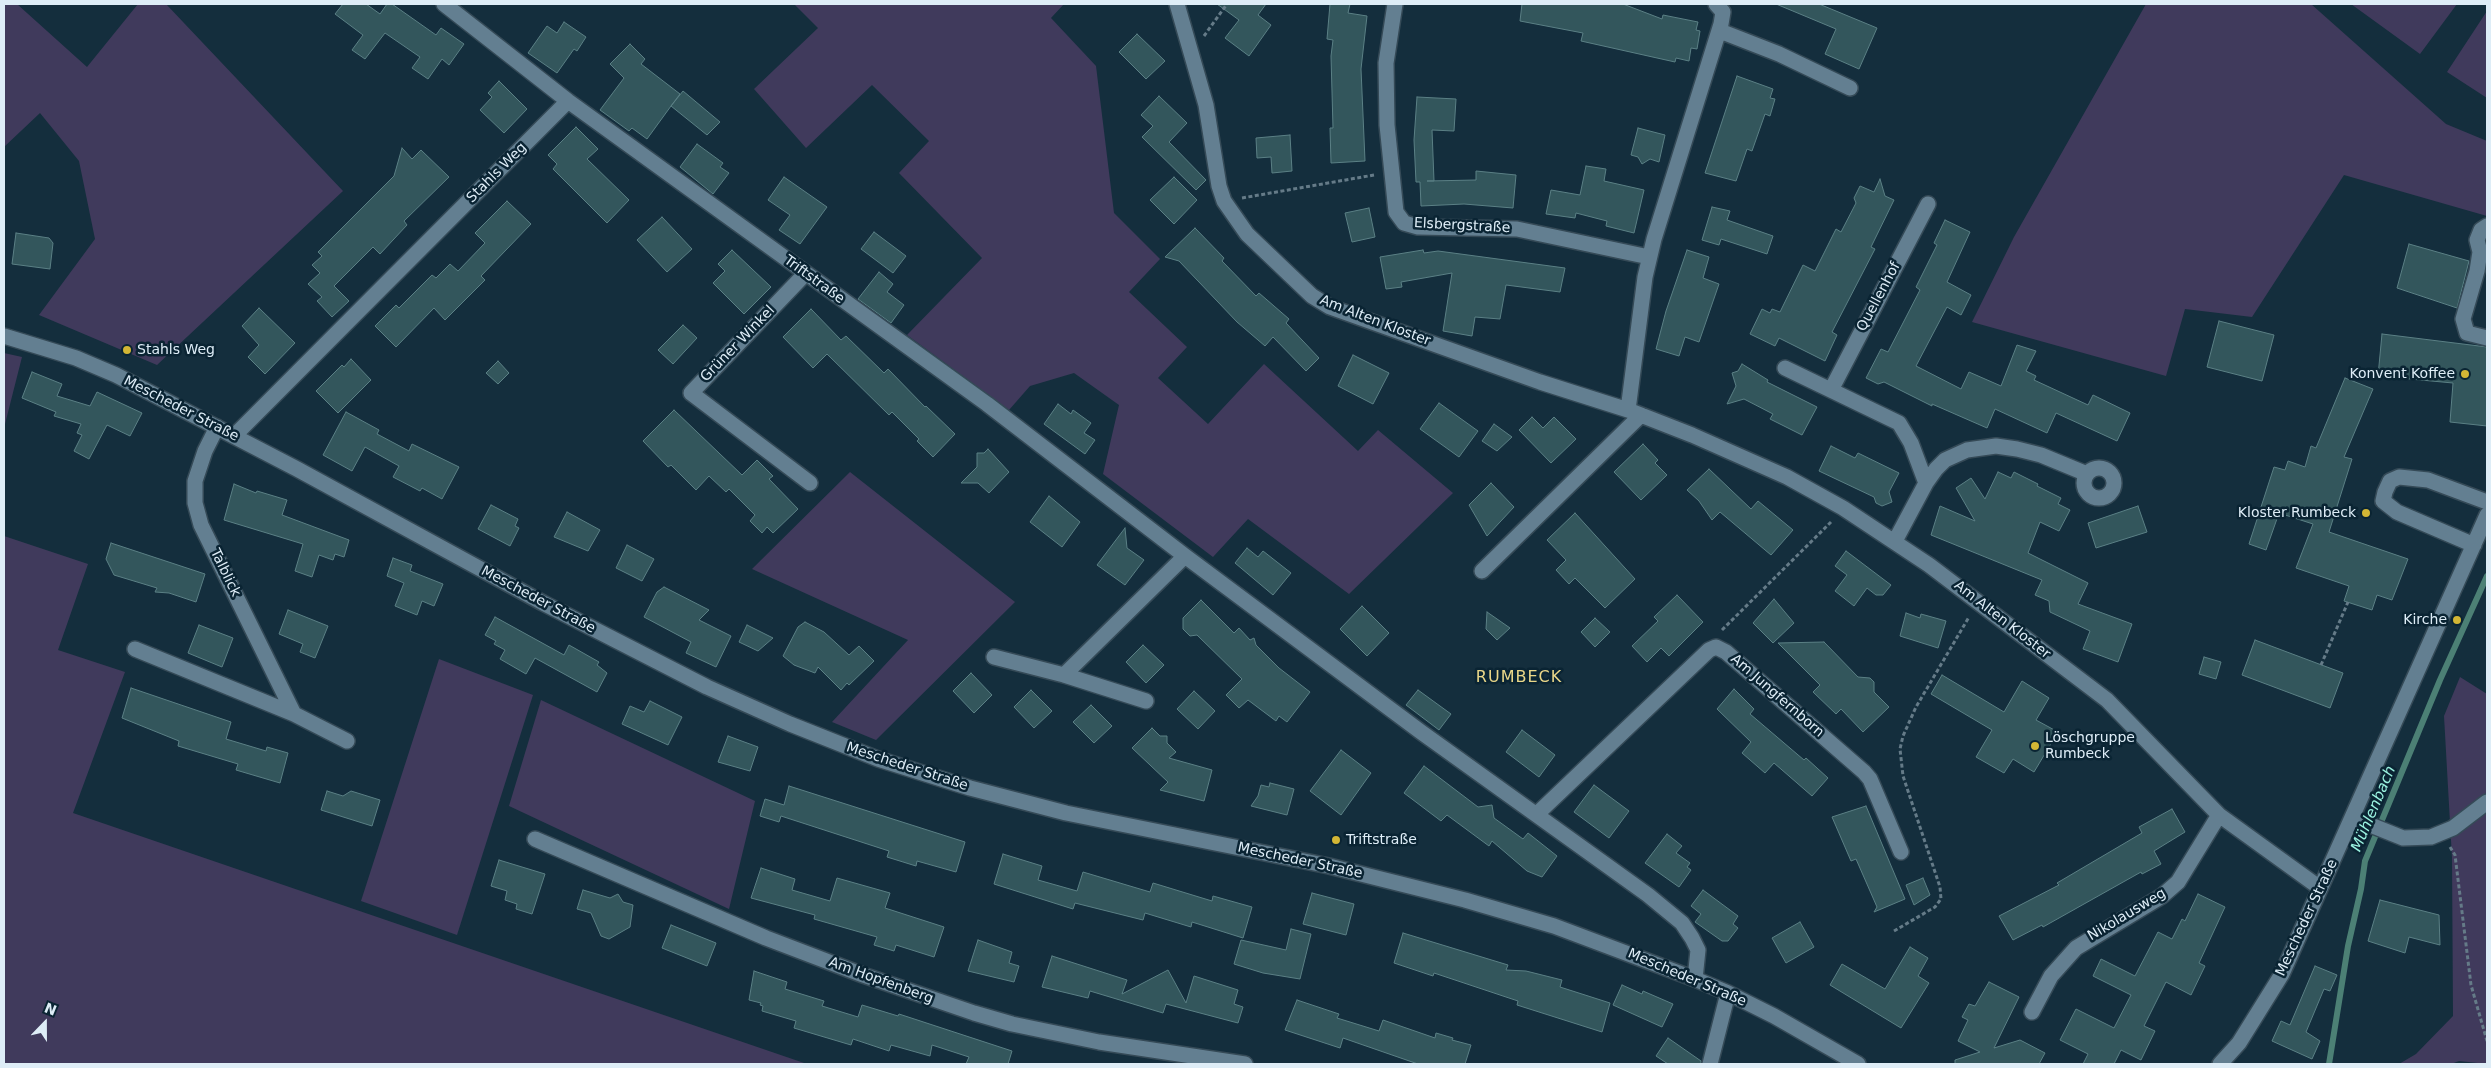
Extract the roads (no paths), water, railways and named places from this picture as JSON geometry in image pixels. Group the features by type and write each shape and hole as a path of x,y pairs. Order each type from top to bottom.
{"street":[{"name":"Triftstraße","path":"444,4 568,101 702,196 805,274 987,404 1185,556 1421,732 1648,895 1682,923 1698,950 1695,979"},
{"name":"Am Alten Kloster","path":"1176,4 1206,105 1219,186 1224,201 1238,223 1258,246 1312,296 1330,307 1540,382 1635,412 1787,477 1843,508 1895,541 2107,700 2220,815 2320,888"},
{"name":"Elsbergstraße","path":"1395,4 1386,63 1387,125 1396,212 1404,223 1411,225 1517,229 1649,257"},
{"path":"1482,571 1635,412 1640,304 1649,257 1720,31 1723,12 1716,4"},
{"path":"1720,31 1779,54 1850,88"},
{"name":"Stahls Weg","path":"234,436 568,101"},
{"name":"Quellenhof","path":"1831,390 1928,204"},
{"path":"2487,226 2481,230 2477,240 2480,252 2477,271 2463,319 2467,332 2487,338"},
{"name":"Grüner Winkel","path":"805,274 691,393 810,483"},
{"name":"Mescheder Straße","path":"4,336 84,362 124,379 234,436 543,603 707,687 790,724 878,759 970,788 1066,813 1329,866 1465,900 1554,926 1728,993 1774,1016 1858,1064"},
{"path":"1785,368 1899,423 1911,443 1926,483"},
{"name":"Talblick","path":"217,427 205,451 195,481 195,503 201,525 294,714"},
{"path":"1895,541 1926,483 1945,460 1961,452 1984,446 2017,448 2041,455 2087,474"},
{"path":"2474,546 2397,512 2383,501 2385,492 2390,481 2399,477 2428,480 2487,502"},
{"name":"Mescheder Straße","path":"2220,1064 2239,1043 2272,992 2353,818 2487,515"},
{"path":"1064,675 1185,556"},
{"name":"Am Jungfernborn","path":"1537,814 1709,650 1716,647 1726,652 1864,772 1870,779 1901,852"},
{"path":"135,649 294,714 347,741"},
{"path":"994,657 1064,675 1146,701"},
{"path":"2353,818 2393,835 2403,838 2419,838 2443,834 2487,802"},
{"name":"Nikolausweg","path":"2032,1012 2051,976 2076,948 2162,896 2178,882 2220,815"},
{"name":"Am Hopfenberg","path":"535,839 766,938 863,975 974,1013 1022,1026 1099,1042 1245,1064"},
{"path":"1710,1064 1728,993"}],"waterway":[{"name":"Mühlenbach","path":"2329,1064 2348,946 2361,889 2365,861 2440,680 2487,576"}],"place":[{"name":"Stahls Weg","path":"127,350"},
{"name":"Konvent Koffee","path":"2465,374"},
{"name":"Kloster Rumbeck","path":"2366,513"},
{"name":"Kirche","path":"2457,620"},
{"name":"Löschgruppe Rumbeck","path":"2035,746"},
{"name":"Triftstraße","path":"1336,840"}],"district":[{"name":"RUMBECK","path":"1519,678"}]}
